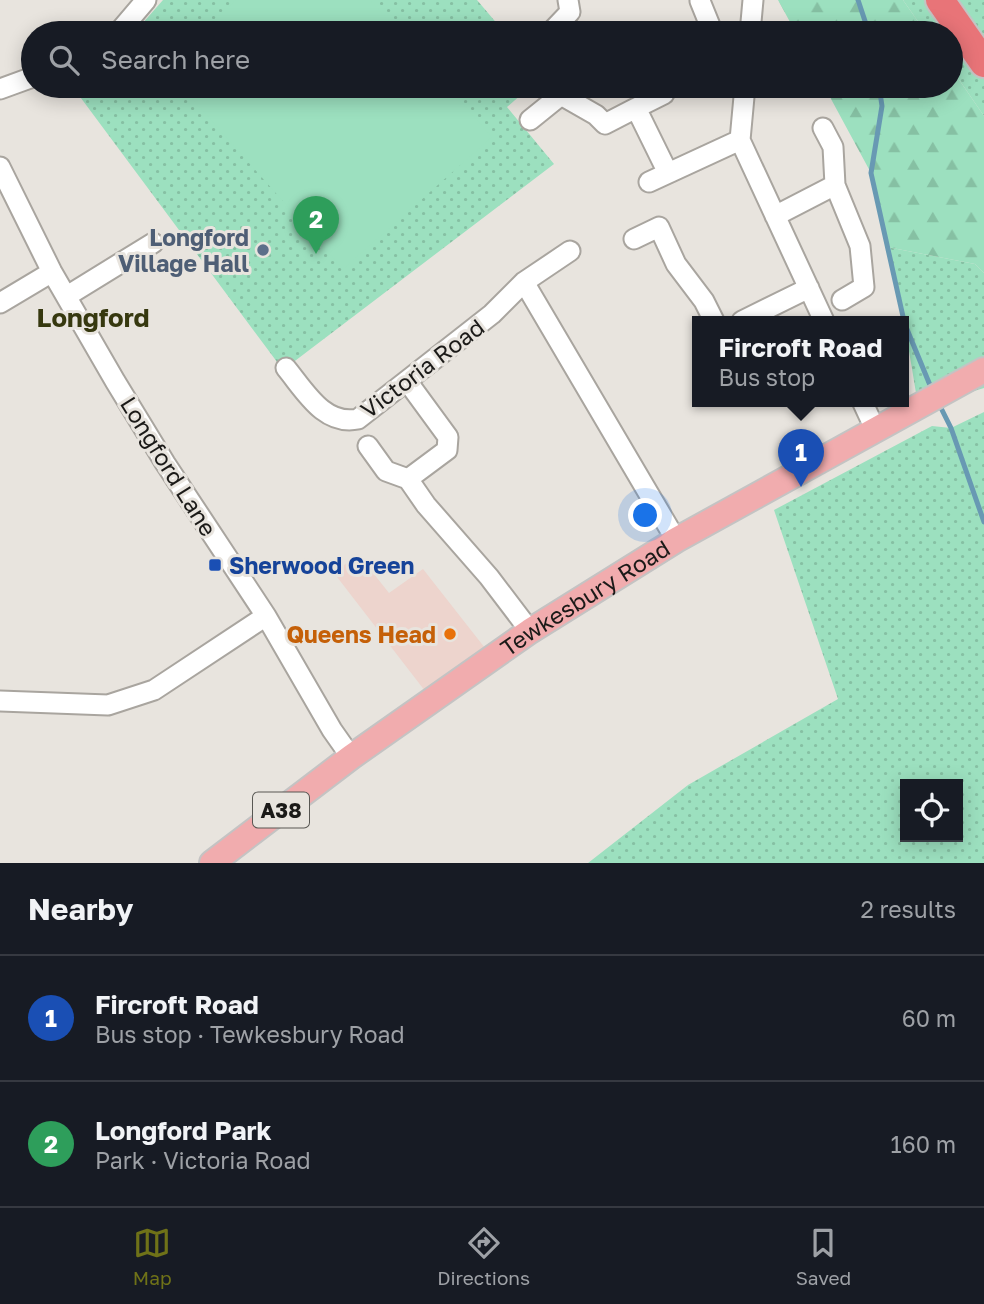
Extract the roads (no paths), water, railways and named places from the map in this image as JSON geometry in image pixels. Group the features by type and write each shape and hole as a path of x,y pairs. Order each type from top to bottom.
{"highway":[{"path":"940,0 955,21"},
{"path":"963,32 984,62"}],"main road":[{"name":"Tewkesbury Road","path":"218,861 351,757 530,631 676,540 984,370"}],"street":[{"path":"128,21 146,0"},
{"path":"561,21 570,12 568,0"},
{"path":"751,21 753,0"},
{"path":"700,1 708,21"},
{"path":"0,89 21,81"},
{"path":"530,120 557,98"},
{"path":"566,98 596,115 605,124 656,98"},
{"path":"744,98 740,140 822,316"},
{"path":"636,108 668,173"},
{"path":"823,128 833,147 835,185 860,246 864,287 842,300"},
{"path":"649,182 740,140"},
{"name":"Longford Lane","path":"0,167 52,272 164,463 266,616 332,730 351,757"},
{"path":"775,216 835,185"},
{"path":"634,239 659,228 676,264 704,301 711,316"},
{"path":"67,296 153,243"},
{"name":"Victoria Road","path":"286,368 324,412 341,420 358,419 492,314 524,282 570,251"},
{"path":"0,303 52,272"},
{"path":"524,282 676,540"},
{"path":"752,316 809,288"},
{"path":"407,381 448,437 447,450 408,479"},
{"path":"865,407 874,429"},
{"path":"368,446 386,471 408,479 426,505 480,567 530,631"},
{"path":"0,701 108,705 153,691 266,616"}],"waterway":[{"path":"858,0 865,21"},
{"path":"881,98 882,106 871,173 903,316"},
{"path":"909,334 932,390"},
{"path":"938,402 951,428 984,522"}],"place":[{"name":"Longford Village Hall","path":"263,250"},
{"name":"Longford Park","path":"316,254"},
{"name":"Fircroft Road","path":"801,487"},
{"name":"Sherwood Green","path":"215,565"},
{"name":"Queens Head","path":"450,634"}],"district":[{"name":"Longford","path":"93,317"}]}
